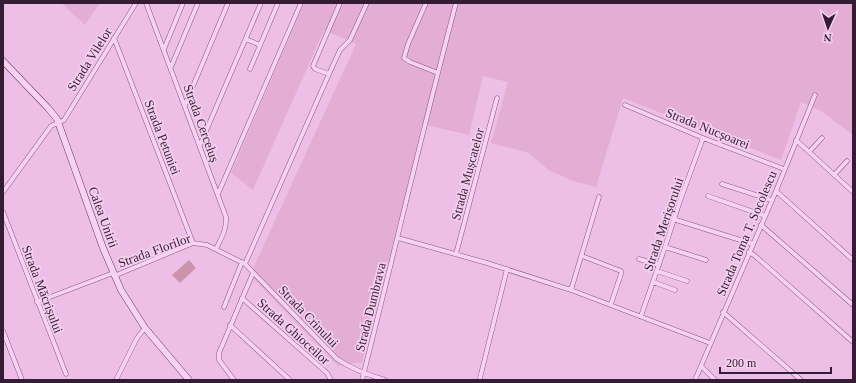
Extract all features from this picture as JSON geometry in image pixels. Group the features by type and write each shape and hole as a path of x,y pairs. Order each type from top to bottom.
{"main road":[{"name":"Calea Unirii","path":"3,60 48,108 58,123 114,274 126,299 144,328 189,380"}],"street":[{"name":"Strada Vilelor","path":"3,192 51,126 64,120 136,3"},
{"name":"Strada Cerceluș","path":"146,3 226,217 227,224 216,249"},
{"path":"164,49 183,3"},
{"path":"170,67 198,3"},
{"path":"185,105 228,3"},
{"path":"200,145 261,3"},
{"path":"250,69 278,3"},
{"path":"218,194 301,3"},
{"path":"329,74 316,69 314,66 340,3"},
{"path":"224,307 340,50 350,40 367,3"},
{"path":"426,3 408,44 404,58 410,62 438,73"},
{"name":"Strada Dumbrava","path":"362,380 456,3"},
{"name":"Strada Petuniei","path":"114,38 193,243"},
{"path":"246,39 260,45"},
{"name":"Strada Toma T. Socolescu","path":"695,380 776,191 815,95"},
{"name":"Strada Mușcatelor","path":"456,254 496,98"},
{"name":"Strada Nucșoarei","path":"625,105 703,138 784,169"},
{"name":"Strada Merișorului","path":"641,316 673,219 703,138"},
{"path":"809,152 822,138"},
{"path":"796,140 853,192"},
{"path":"834,175 847,161"},
{"path":"722,184 771,200"},
{"path":"776,191 853,260"},
{"path":"708,196 765,216"},
{"path":"572,290 599,197"},
{"name":"Strada Măcrișului","path":"3,212 66,374"},
{"path":"673,219 753,244"},
{"path":"761,225 853,305"},
{"path":"398,238 507,269 572,290 710,343"},
{"name":"Strada Florilor","path":"37,302 193,243 216,249 244,263"},
{"path":"665,247 706,260"},
{"path":"749,252 853,342"},
{"path":"582,256 621,271 611,304"},
{"path":"640,259 659,265"},
{"name":"Strada Crinului","path":"244,263 337,359 347,366 384,380"},
{"path":"480,378 507,269"},
{"path":"657,270 687,281"},
{"path":"234,380 219,360 218,353 253,272"},
{"path":"653,282 675,290"},
{"name":"Strada Ghioceilor","path":"242,298 327,374 331,380"},
{"path":"724,312 801,380"},
{"path":"230,325 290,380"},
{"path":"116,380 137,338 144,328"},
{"path":"3,331 22,380"},
{"path":"701,366 715,380"}],"shaded area":[{"path":"61,3 100,3 85,25"},
{"path":"304,3 853,3 853,135 821,111 801,102 781,160 623,98 596,187 573,181 550,171 529,153 491,143 508,82 483,76 469,135 422,124 402,212 362,362 338,366 250,275 356,44 324,30 253,190 231,173"},
{"path":"189,260 196,268 180,283 172,275"}]}
